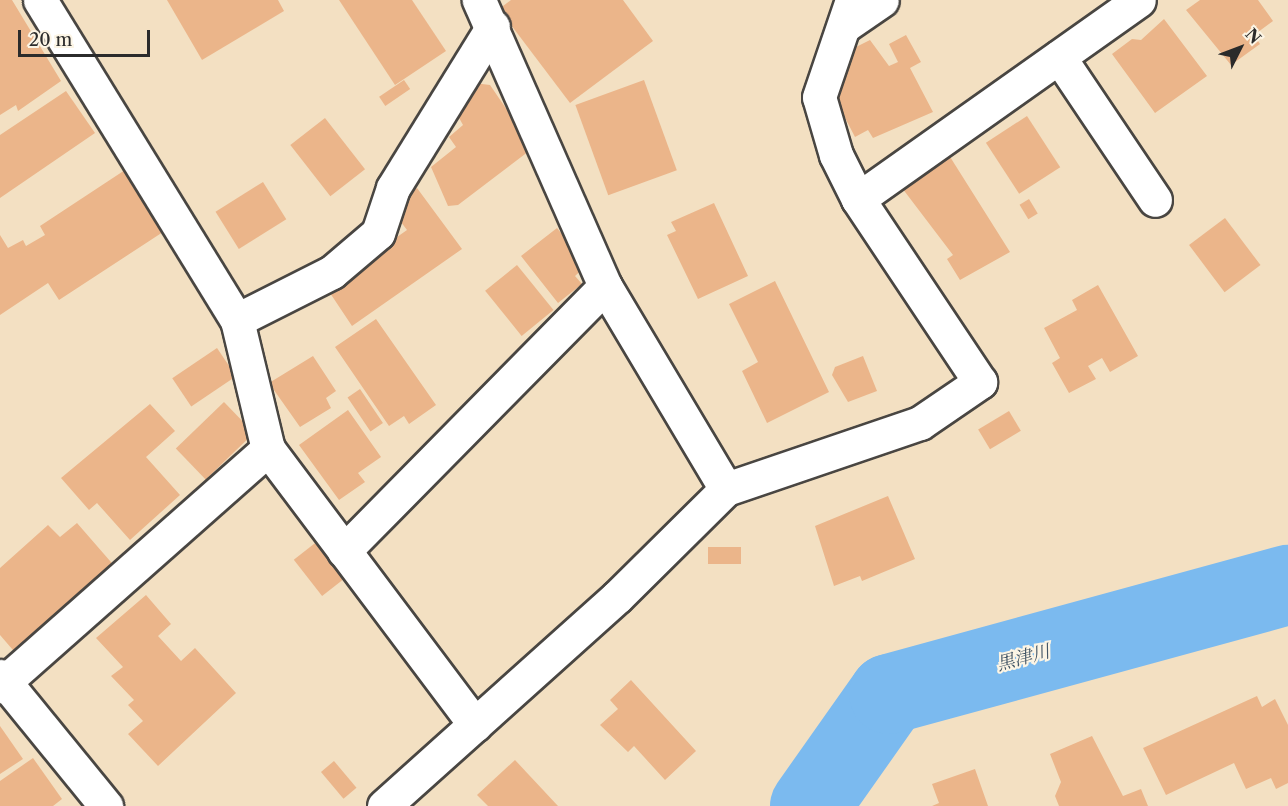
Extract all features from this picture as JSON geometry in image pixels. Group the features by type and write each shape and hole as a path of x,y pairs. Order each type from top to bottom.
{"street":[{"path":"40,0 237,320 268,449 475,725"},
{"path":"384,806 617,597 726,489 920,423 980,382 858,199 836,155 819,97 828,62 849,12 882,0"},
{"path":"858,199 1139,0"},
{"path":"237,320 332,272 378,232 393,188 486,13"},
{"path":"486,13 605,286 726,489"},
{"path":"1059,57 1155,200"},
{"path":"345,551 605,286"},
{"path":"106,806 2,681 268,449"}],"building":[{"path":"0,0 12,0 61,81 18,111 16,105 0,115"},
{"path":"167,0 278,0 284,11 202,60"},
{"path":"339,0 412,0 446,51 395,85"},
{"path":"511,0 623,0 653,41 570,103 499,9"},
{"path":"1200,0 1258,0 1273,21 1254,35 1260,44 1231,65 1186,10"},
{"path":"1164,19 1207,76 1155,113 1112,54 1132,39 1141,40"},
{"path":"906,35 921,62 910,68 933,112 873,138 868,130 855,137 828,85 842,54 870,40 889,66 898,62 889,44"},
{"path":"404,80 410,89 385,106 379,97"},
{"path":"644,80 677,170 608,195 575,105"},
{"path":"474,83 490,85 533,148 458,205 448,206 431,167 456,147 449,137 463,125 458,116"},
{"path":"66,91 95,133 0,198 0,135"},
{"path":"1027,116 1060,167 1019,194 986,143"},
{"path":"325,118 365,169 330,196 290,145"},
{"path":"947,152 1010,252 960,280 947,259 953,255 899,184"},
{"path":"125,170 163,232 59,300 48,283 0,315 0,235 8,248 23,240 26,246 45,235 40,226"},
{"path":"263,182 286,219 239,249 216,212"},
{"path":"417,188 462,249 352,326 326,287 407,230 398,218 403,198"},
{"path":"1029,199 1038,214 1028,219 1020,205"},
{"path":"714,203 748,276 698,299 667,235 676,231 671,222"},
{"path":"1225,218 1261,265 1225,292 1189,245"},
{"path":"557,228 587,265 575,276 582,284 558,303 521,256"},
{"path":"517,265 554,310 522,336 485,291"},
{"path":"775,281 829,392 767,423 742,371 758,362 729,304"},
{"path":"1098,285 1138,356 1110,372 1102,358 1088,366 1096,379 1069,393 1052,363 1060,358 1044,328 1077,310 1072,300"},
{"path":"376,319 436,405 409,424 404,416 389,426 335,347"},
{"path":"217,348 236,376 191,406 172,378"},
{"path":"313,356 336,391 326,398 331,408 300,427 269,383"},
{"path":"863,356 877,391 848,402 832,375 835,367"},
{"path":"360,389 383,423 370,431 348,397"},
{"path":"224,402 254,433 206,479 176,449"},
{"path":"150,404 175,431 146,457 180,495 130,540 97,503 89,510 61,478"},
{"path":"348,410 381,457 358,473 365,482 339,500 299,445"},
{"path":"1009,411 1021,431 990,449 978,430"},
{"path":"888,496 915,559 862,581 860,576 834,586 815,526"},
{"path":"77,523 117,569 19,657 0,635 0,568 48,525 60,537"},
{"path":"319,540 347,576 322,596 294,560"},
{"path":"708,547 741,547 741,564 708,564"},
{"path":"146,595 171,624 158,636 181,661 195,648 236,693 158,766 128,734 143,721 128,705 134,700 111,676 123,667 96,638"},
{"path":"631,680 696,751 665,780 634,746 628,752 600,725 618,709 610,700"},
{"path":"1257,696 1262,707 1275,699 1288,725 1288,783 1276,789 1271,778 1246,789 1234,763 1166,795 1143,748"},
{"path":"0,726 23,759 0,774"},
{"path":"1092,736 1123,796 1141,789 1148,806 1059,806 1055,796 1061,782 1050,754"},
{"path":"33,758 62,799 53,806 0,806 0,781"},
{"path":"515,760 558,806 488,806 477,795"},
{"path":"334,761 356,788 343,799 321,772"},
{"path":"975,769 988,806 932,806 939,803 932,784"}],"waterway":[{"name":"黒津川","path":"810,806 889,694 1288,585"}]}
